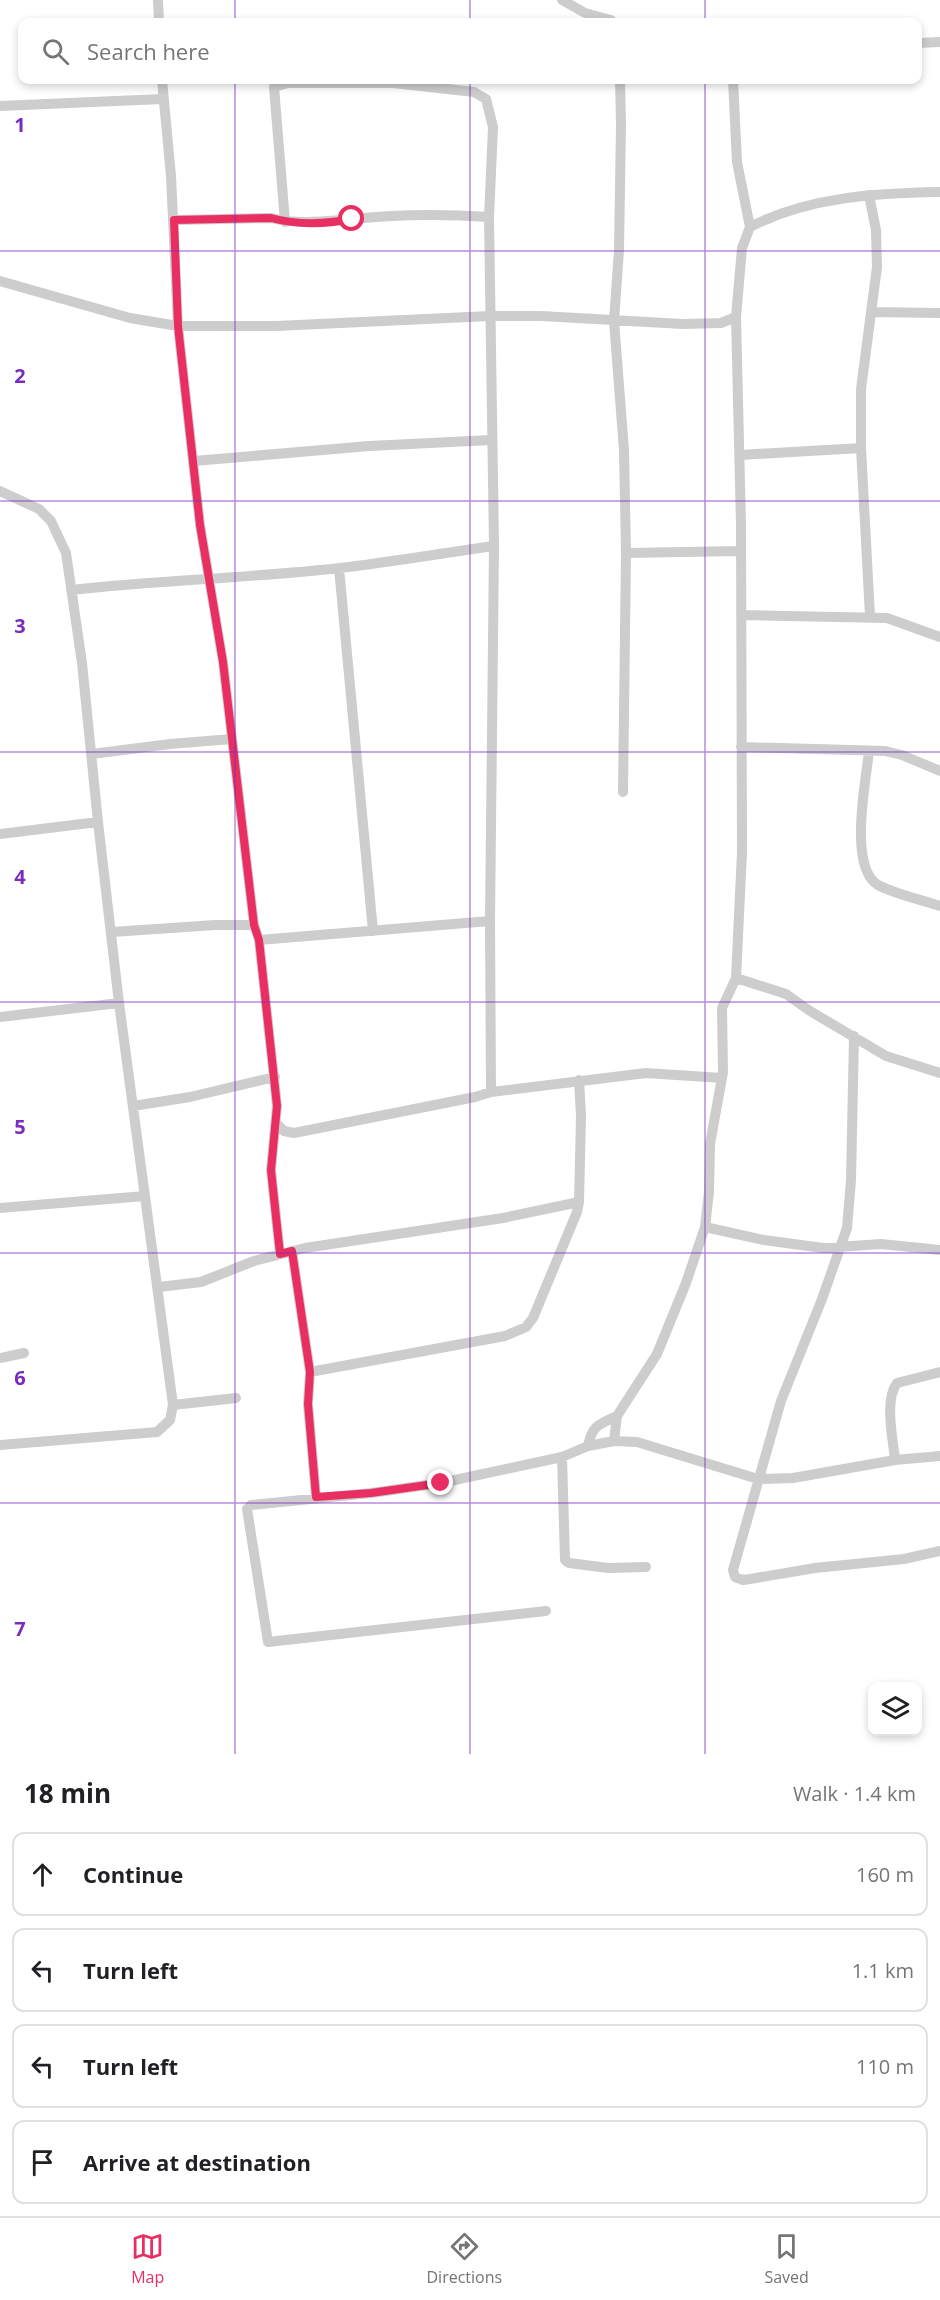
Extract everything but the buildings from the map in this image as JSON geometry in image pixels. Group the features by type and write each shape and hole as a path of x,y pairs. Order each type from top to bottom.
{"street":[{"path":"158,0 159,18"},
{"path":"562,0 585,13 602,18"},
{"path":"922,43 940,42"},
{"path":"162,84 174,220 178,326 200,525 223,662 254,925 259,940 275,1077 277,1106 271,1170 280,1254"},
{"path":"284,84 274,87 285,222"},
{"path":"402,84 474,92 486,99 493,127 489,218 494,546 490,921 491,1092"},
{"path":"620,84 619,238 614,321 624,450 626,553 623,792"},
{"path":"614,1441 617,1416 657,1354 686,1283 705,1227 709,1192 710,1144 724,1054 722,1008 735,978 743,843 740,455 736,317 742,248 750,227 737,162 733,84"},
{"path":"0,106 162,99"},
{"path":"750,227 763,220 798,209 840,199 869,195 940,192"},
{"path":"869,195 876,230 877,267 861,389 861,448 870,616"},
{"path":"174,220 271,218 285,222 336,222 352,219 460,215 489,218"},
{"path":"0,281 130,318 178,326 276,326 490,315 682,324 721,322 736,317"},
{"path":"872,312 940,313"},
{"path":"194,461 369,446 491,440"},
{"path":"740,455 861,448"},
{"path":"0,491 39,509 51,521 66,553 82,663 119,1003 159,1287 173,1405 170,1420 157,1432 0,1445"},
{"path":"71,590 130,583 339,568 494,546"},
{"path":"626,553 741,551"},
{"path":"339,568 373,932"},
{"path":"741,615 870,616 887,618 940,637"},
{"path":"92,754 232,739"},
{"path":"741,747 885,751 902,755 940,771"},
{"path":"869,751 861,845 869,877 879,885 940,906"},
{"path":"0,834 98,822"},
{"path":"259,940 490,921"},
{"path":"112,932 215,925 254,925"},
{"path":"735,978 786,994 810,1011 886,1056 940,1073"},
{"path":"0,1017 119,1003"},
{"path":"854,1036 851,1180 847,1227 838,1247 822,1299 781,1401 733,1570 735,1577 743,1580 814,1568 904,1560 940,1551"},
{"path":"276,1123 284,1131 294,1133 491,1092 646,1072 722,1078"},
{"path":"133,1106 190,1097 275,1077"},
{"path":"310,1372 505,1336 526,1327 532,1318 577,1212 581,1127 579,1080"},
{"path":"0,1208 145,1196"},
{"path":"159,1287 201,1282 254,1261 292,1251 406,1231 502,1218 579,1202"},
{"path":"705,1227 764,1240 823,1248 881,1245 940,1250"},
{"path":"292,1251 310,1372 308,1404 316,1497"},
{"path":"0,1358 24,1353"},
{"path":"895,1460 890,1405 892,1389 897,1383 940,1372"},
{"path":"173,1405 236,1398"},
{"path":"588,1446 591,1433 597,1426 617,1416"},
{"path":"546,1611 268,1642 247,1509 251,1505 371,1493 441,1483 562,1457 588,1446 614,1441 637,1442 758,1479 793,1478 895,1460 940,1456"},
{"path":"562,1457 565,1560 569,1563 608,1568 646,1567"}],"route":[{"path":"352,219 336,222 285,222 271,218 174,220 178,326 200,525 223,662 254,925 259,940 275,1077 277,1106 271,1170 276,1230 280,1254 292,1251 306,1335 310,1372 308,1404 316,1497 371,1493 441,1483"}]}
